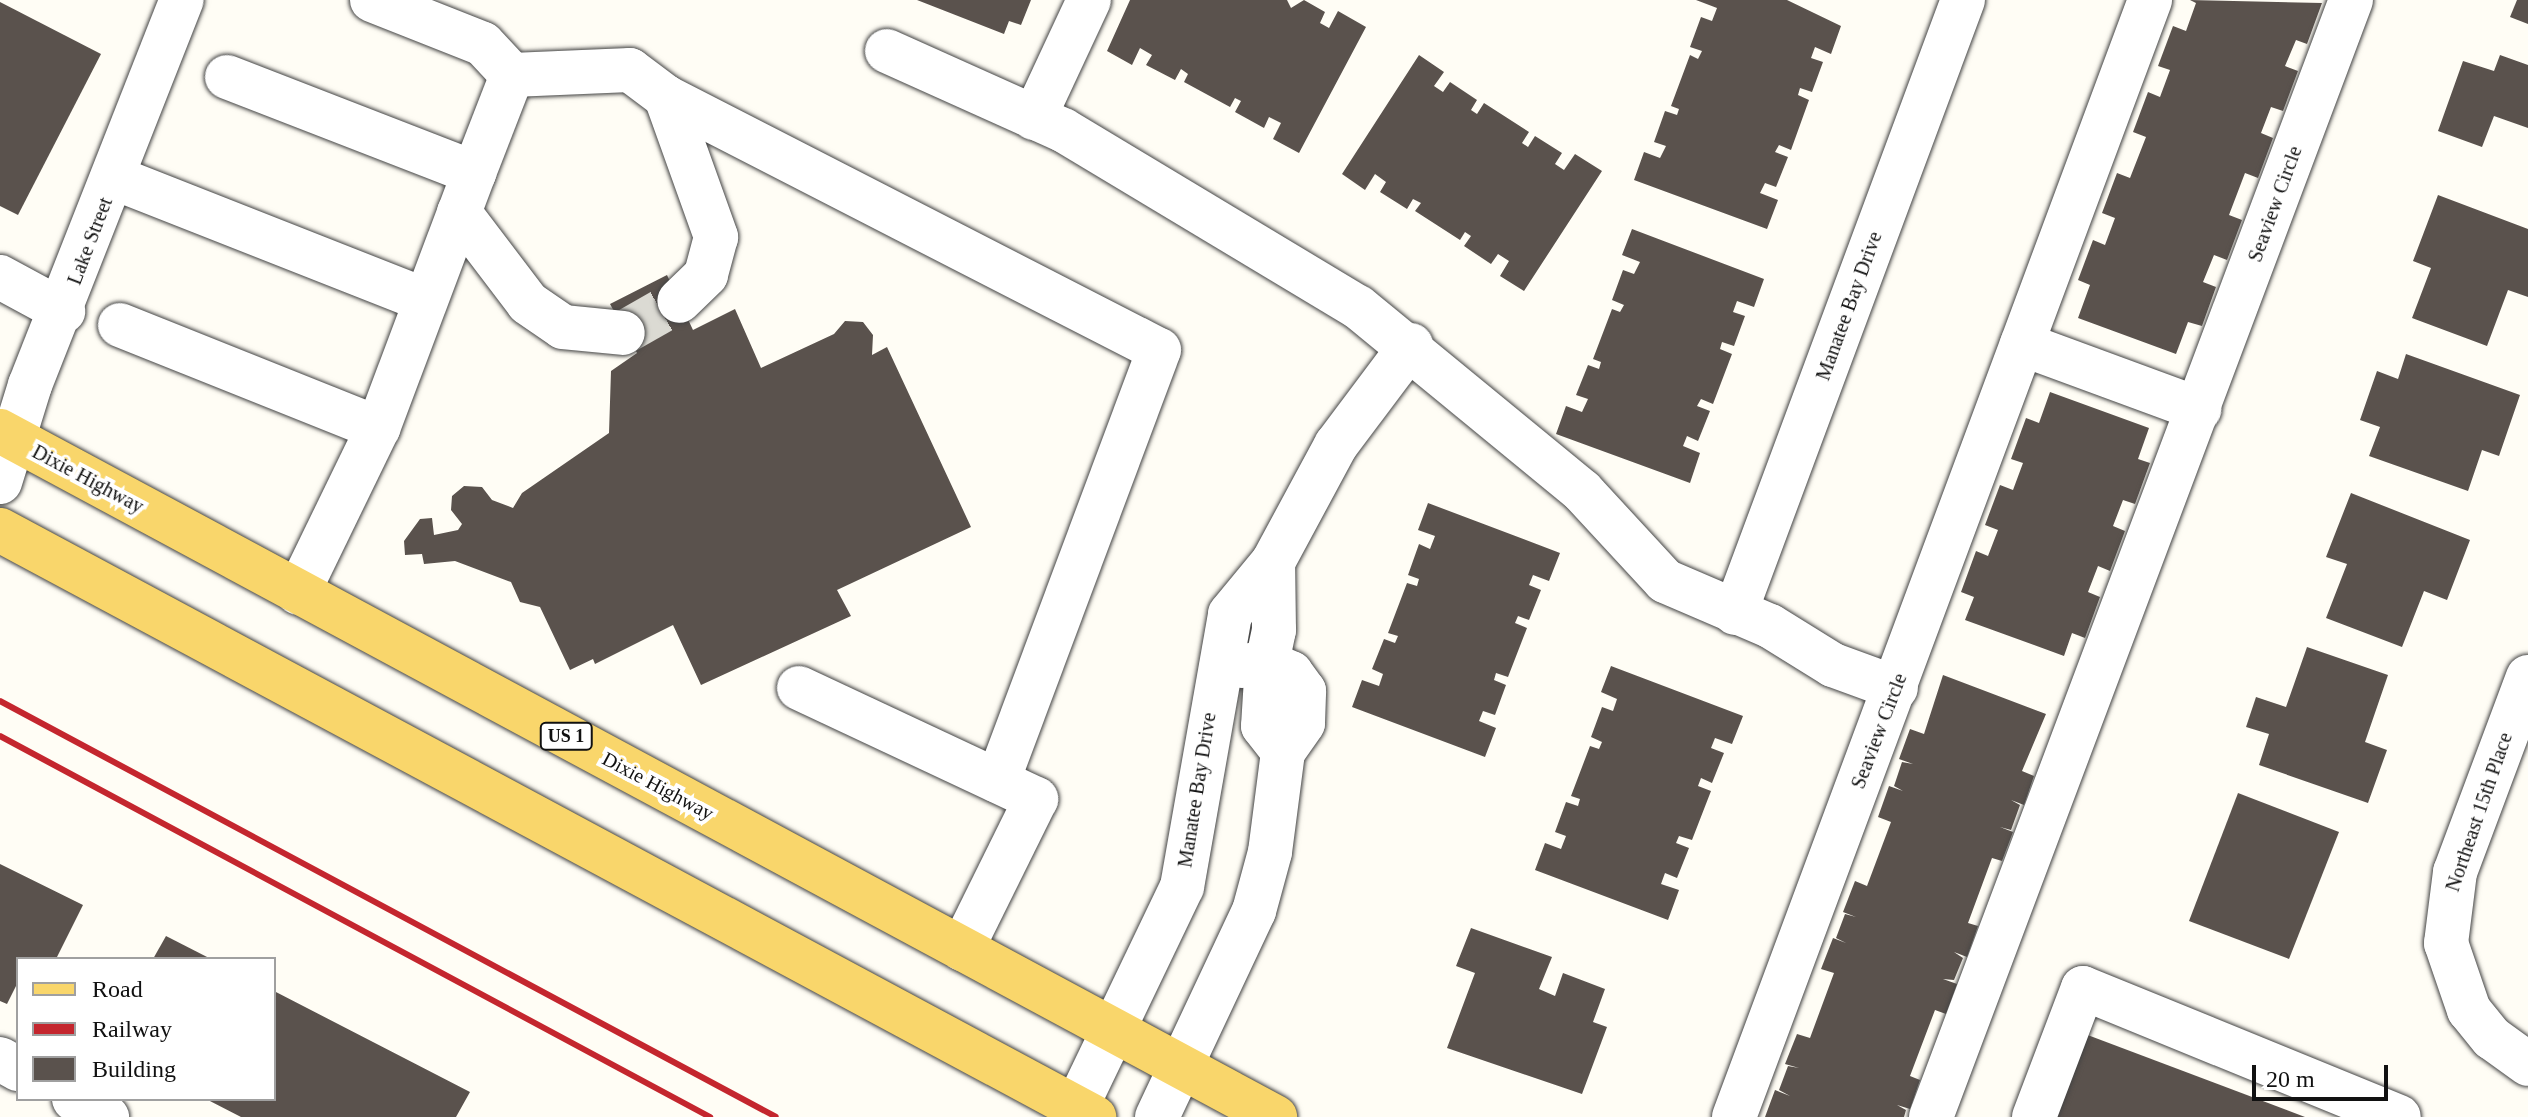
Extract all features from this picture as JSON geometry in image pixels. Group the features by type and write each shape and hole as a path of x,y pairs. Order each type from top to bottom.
{"main road":[{"name":"Dixie Highway","path":"8,436 1275,1117"},
{"path":"0,530 1085,1112"}],"street":[{"name":"Lake Street","path":"0,482 8,436 63,311 182,0"},
{"path":"372,0 483,44 512,75 630,70 666,97 1159,350 998,781"},
{"path":"1034,118 1089,0"},
{"name":"Manatee Bay Drive","path":"1735,613 1963,0"},
{"name":"Seaview Circle","path":"1734,1117 2150,0"},
{"name":"Seaview Circle","path":"1931,1117 2351,0"},
{"path":"887,51 1034,118 1411,345 1582,491 1665,581 1735,613 1833,665 1896,688"},
{"path":"298,593 378,428 512,75"},
{"path":"227,77 467,193 528,303 563,327 623,333"},
{"path":"666,97 716,237 706,275 679,301"},
{"path":"115,178 425,300"},
{"path":"0,277 63,311"},
{"path":"120,325 378,428"},
{"path":"2022,344 2199,409"},
{"name":"Manatee Bay Drive","path":"1085,1112 1115,1031 1182,887 1216,669 1230,614 1273,562 1336,445 1411,345"},
{"name":"Manatee Bay Drive","path":"1267,663 1274,630 1273,562"},
{"path":"1157,1117 1254,911 1270,852 1283,752 1303,723 1304,691 1291,673 1267,663 1216,669"},
{"name":"Northeast 15th Place","path":"2528,677 2455,872 2446,931 2454,978 2469,1010 2492,1038 2528,1064"},
{"path":"799,688 1036,799 962,949"},
{"path":"2034,1117 2083,988 2399,1117"},
{"path":"78,1101 107,1117"}],"building":[{"path":"917,0 1031,0 1021,25 1009,21 1004,34"},
{"path":"1130,0 1287,0 1291,8 1304,0 1325,12 1320,23 1329,28 1338,11 1366,27 1299,153 1273,139 1281,123 1269,117 1264,128 1235,112 1241,101 1235,98 1230,107 1184,82 1188,74 1181,69 1175,80 1146,65 1152,55 1140,48 1132,65 1107,51"},
{"path":"1696,0 1787,0 1841,26 1831,54 1815,47 1811,58 1823,62 1812,92 1800,88 1798,95 1809,100 1791,150 1779,145 1775,152 1788,157 1776,187 1765,183 1760,193 1778,200 1767,229 1634,180 1644,152 1660,158 1666,146 1654,142 1665,111 1677,115 1679,109 1671,106 1690,55 1698,59 1702,51 1690,47 1701,17 1712,21 1717,8"},
{"path":"2190,0 2322,3 2307,44 2296,40 2285,66 2298,71 2283,111 2271,107 2261,133 2273,138 2258,178 2245,173 2229,215 2242,220 2227,260 2214,255 2203,282 2216,287 2202,326 2188,322 2176,354 2078,318 2090,285 2078,280 2093,240 2105,245 2115,218 2102,213 2117,173 2130,178 2146,137 2133,132 2148,92 2160,97 2170,70 2158,66 2173,26 2186,31 2196,3"},
{"path":"2517,0 2528,0 2528,24 2510,17"},
{"path":"0,2 101,54 18,215 0,206"},
{"path":"1419,55 1444,72 1434,86 1443,92 1450,82 1477,100 1471,110 1477,114 1484,103 1529,132 1522,143 1528,147 1535,136 1562,153 1555,164 1564,170 1575,154 1602,171 1524,291 1500,276 1509,261 1498,254 1491,264 1464,246 1471,236 1465,232 1460,240 1415,211 1421,203 1413,199 1407,209 1380,192 1386,182 1375,174 1365,190 1342,174"},
{"path":"2500,55 2528,65 2528,128 2494,116 2482,147 2438,131 2463,61 2494,71"},
{"path":"2438,195 2528,229 2528,297 2508,290 2487,346 2412,318 2431,268 2413,261"},
{"path":"1632,229 1764,279 1754,307 1737,301 1733,312 1745,316 1734,346 1722,342 1720,349 1732,354 1713,404 1701,399 1697,406 1710,411 1698,441 1687,436 1683,446 1700,453 1690,483 1556,434 1566,406 1582,412 1588,399 1576,395 1588,365 1599,369 1601,362 1593,359 1612,309 1620,312 1624,305 1612,300 1623,270 1634,274 1640,262 1622,255"},
{"path":"667,275 693,330 735,309 761,368 834,334 845,321 863,322 873,335 872,355 887,347 971,527 837,590 851,616 701,685 673,625 595,664 593,659 570,670 540,607 520,602 511,582 455,561 424,564 422,554 405,555 404,541 420,519 432,518 434,535 458,530 462,524 451,510 452,496 464,486 482,487 492,500 513,508 522,493 609,433 611,371 637,353 610,304"},
{"path":"2406,354 2520,395 2499,456 2482,450 2468,491 2369,456 2380,427 2360,420 2377,371 2398,379"},
{"path":"2050,392 2149,428 2138,459 2150,463 2135,504 2123,500 2113,526 2125,531 2110,571 2098,566 2088,592 2100,597 2085,638 2072,633 2064,656 1965,620 1974,597 1961,592 1976,551 1988,556 1998,530 1985,525 2000,485 2013,490 2023,463 2011,459 2026,418 2039,423"},
{"path":"2351,493 2470,540 2447,600 2424,591 2402,647 2326,618 2347,564 2326,557"},
{"path":"1428,503 1560,553 1549,581 1533,575 1529,585 1541,590 1529,620 1518,616 1515,623 1527,628 1508,677 1496,673 1494,680 1506,685 1495,715 1483,711 1479,721 1496,728 1485,757 1352,707 1362,680 1379,686 1383,674 1372,669 1384,639 1395,643 1398,636 1388,633 1407,583 1417,586 1419,579 1408,575 1419,544 1430,549 1435,536 1418,530"},
{"path":"2307,647 2388,675 2365,742 2387,750 2368,803 2259,765 2269,734 2246,727 2256,697 2286,707"},
{"path":"1611,666 1743,716 1732,744 1715,738 1711,748 1724,753 1712,783 1701,778 1698,786 1711,791 1692,840 1679,836 1676,843 1689,848 1677,878 1665,873 1661,884 1679,890 1668,920 1535,870 1545,843 1561,849 1566,836 1555,832 1566,802 1578,806 1580,799 1571,796 1590,746 1599,749 1602,742 1591,737 1602,707 1613,711 1617,699 1601,692"},
{"path":"1943,675 2046,714 2022,771 2034,776 2024,805 2011,800 2020,805 2011,830 2000,827 2013,832 2002,861 1992,858 1968,923 1978,926 1967,957 1954,952 1963,958 1954,980 1943,979 1957,984 1946,1014 1935,1010 1910,1076 1920,1080 1910,1109 1897,1105 1906,1110 1904,1117 1765,1117 1775,1090 1790,1096 1779,1090 1788,1066 1799,1068 1785,1064 1797,1034 1810,1038 1834,973 1821,969 1833,938 1846,943 1836,938 1845,914 1856,917 1843,912 1855,881 1867,886 1891,822 1878,817 1889,786 1903,791 1894,786 1902,762 1913,764 1899,759 1910,729 1924,734"},
{"path":"2238,793 2339,832 2289,959 2189,921"},
{"path":"0,864 83,905 57,957 16,957 16,986 7,1004 0,1001"},
{"path":"1471,928 1552,957 1539,989 1555,996 1563,973 1605,989 1593,1022 1607,1027 1582,1094 1447,1048 1475,973 1456,966"},
{"path":"166,936 207,957 154,957"},
{"path":"276,992 470,1092 456,1117 241,1117 210,1101 276,1101"},
{"path":"2077,1031 2305,1117 2045,1117"}],"tunnel":[{"path":"623,333 679,301"}],"railway":[{"path":"0,701 776,1117"},
{"path":"0,736 710,1117"}]}
